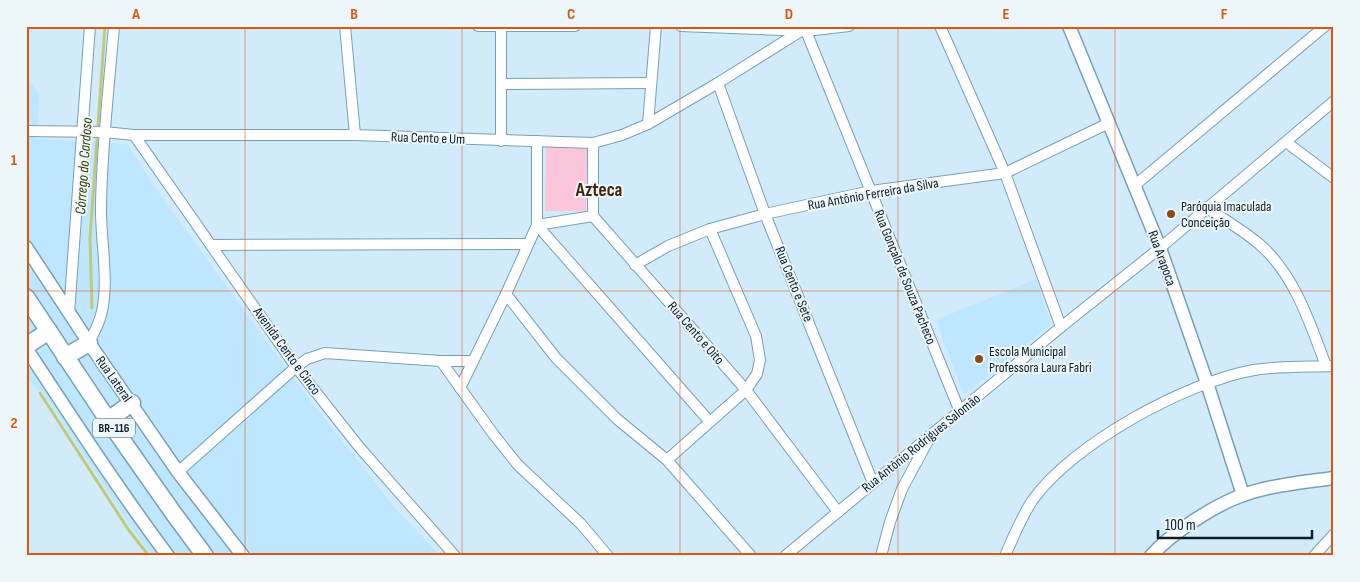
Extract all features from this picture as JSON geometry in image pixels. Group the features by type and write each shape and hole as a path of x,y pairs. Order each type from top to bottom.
{"highway":[{"name":"BR-116","path":"26,297 108,420 206,556"},
{"path":"26,347 49,331"},
{"path":"65,357 89,342"},
{"path":"108,420 132,403"}],"street":[{"path":"69,312 90,26"},
{"path":"89,342 101,315 103,301 101,206 104,132 114,26"},
{"path":"345,26 355,135"},
{"path":"478,26 575,26"},
{"path":"648,124 656,26"},
{"path":"681,26 804,31 849,26"},
{"path":"940,26 1005,173 1061,327"},
{"name":"Rua Arapoca","path":"1069,26 1160,248 1207,383 1243,495"},
{"path":"1134,186 1325,26"},
{"path":"501,27 501,141"},
{"name":"Rua Cento e Um","path":"26,131 104,132 134,135 355,135 593,143 622,135 648,124 804,31"},
{"name":"Rua Gonçalo de Souza Pacheco","path":"804,31 960,412"},
{"path":"501,84 651,83"},
{"name":"Rua Cento e Sete","path":"718,84 766,214 873,483"},
{"name":"Rua Antônio Rodrigues Salomão","path":"785,556 1061,327 1160,248 1334,101"},
{"name":"Rua Antônio Ferreira da Silva","path":"635,264 668,246 710,229 766,214 871,191 1005,173 1109,123"},
{"name":"Avenida Cento e Cinco","path":"134,135 296,367 360,448 455,556"},
{"path":"460,388 537,225 537,141"},
{"path":"1286,142 1334,178"},
{"path":"537,225 593,216 593,143"},
{"path":"1005,556 1032,502 1055,474 1123,424 1207,383 1256,370 1330,366 1298,297 1278,264 1258,242 1207,208"},
{"name":"Rua Cento e Oito","path":"593,216 746,390 838,512"},
{"path":"537,225 709,421"},
{"path":"667,460 746,390 757,374 760,360 756,336 710,229"},
{"path":"212,245 528,244"},
{"name":"Rua Lateral","path":"26,247 178,472 243,556"},
{"path":"506,294 544,344 617,419 667,460 751,556"},
{"path":"26,347 76,426 168,556"},
{"path":"178,472 307,359 325,353 441,361 473,361"},
{"path":"441,361 518,465 581,524 608,556"},
{"path":"881,556 902,489 932,434"},
{"path":"1151,556 1178,532 1202,516 1243,495 1334,478"},
{"path":"1314,556 1334,534"}],"shaded area":[{"path":"26,76 39,95 37,139 127,144 164,200 299,386 394,507 441,556 153,556 132,529 43,393 26,379"},
{"path":"546,146 587,146 586,211 545,211"},
{"name":"Escola Municipal Professora Laura Fabri","path":"1036,279 1051,324 964,395 936,320"}],"waterway":[{"name":"Córrego do Cardoso","path":"92,308 90,238 105,26"},
{"name":"Córrego do Cardoso","path":"40,393 128,529 149,556"}],"place":[{"name":"Paróquia Imaculada Conceição","path":"1171,214"},
{"name":"Escola Municipal Professora Laura Fabri","path":"979,359"}],"district":[{"name":"Azteca","path":"599,190"}]}
